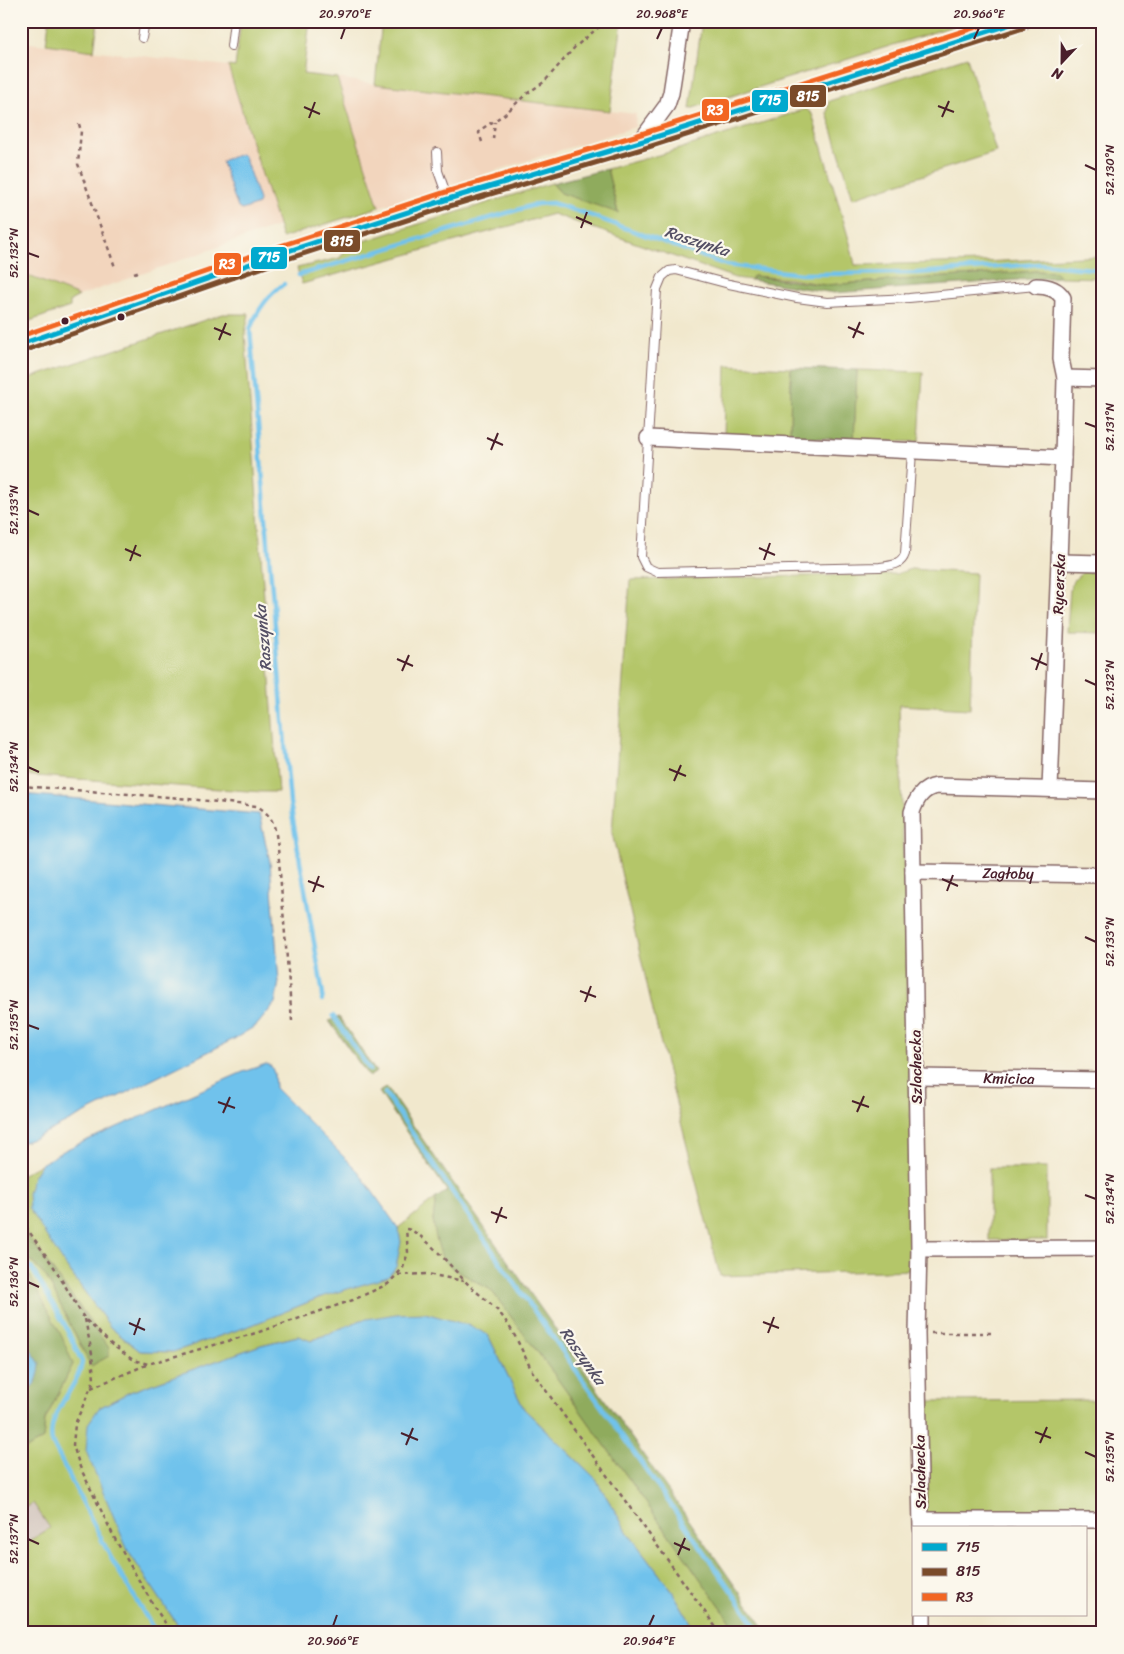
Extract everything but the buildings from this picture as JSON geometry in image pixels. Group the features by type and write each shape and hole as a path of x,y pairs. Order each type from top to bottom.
{"street":[{"path":"640,142 667,105 671,93 682,21"},
{"path":"21,344 280,254 448,199 640,142 1021,21"},
{"name":"Rycerska","path":"1036,286 1053,288 1063,298 1061,359 1065,378 1064,458 1050,789"},
{"path":"1065,378 1103,378"},
{"path":"648,438 1064,458"},
{"path":"1060,562 1103,562"},
{"name":"Szlachecka","path":"921,1524 912,812 922,792 932,786 1103,791"},
{"name":"Zagłoby","path":"913,872 1103,874"},
{"name":"Kmicica","path":"916,1077 1103,1080"},
{"path":"919,1249 1103,1248"},
{"path":"921,1524 1103,1520"},
{"path":"923,1616 923,1633"}],"lane":[{"path":"142,38 145,21"},
{"path":"231,46 234,21"},
{"path":"437,152 438,172 448,199"},
{"path":"912,452 905,554 898,564 880,567 656,572 646,567 641,557 657,288 662,277 669,271 676,270 729,284 827,302 909,298 1036,286"}],"path":[{"path":"482,142 480,130 496,121 525,95 544,82 575,47 606,21"},
{"path":"493,139 496,121"},
{"path":"79,124 81,131 78,164 115,267"},
{"path":"134,273 140,271"},
{"path":"21,786 169,797 257,806 267,812 275,825 278,848 292,1021"},
{"path":"21,1220 54,1267 84,1318 111,1344 133,1360 148,1364"},
{"path":"91,1388 148,1364 256,1333 354,1300 388,1284 403,1268 408,1252 406,1229 411,1229 421,1236 465,1282 498,1310 514,1333 532,1371 557,1408 720,1633"},
{"path":"397,1275 427,1274 465,1282"},
{"path":"84,1318 92,1354 94,1380 75,1424 73,1445 80,1467 115,1539 172,1633"},
{"path":"918,1333 992,1333"}],"shaded area":[{"path":"21,42 228,66 278,226 79,296 21,273"},
{"path":"337,78 636,114 635,127 379,207"},
{"path":"33,1503 50,1528 21,1546 21,1511"}],"green space":[{"path":"49,21 98,21 94,51 46,44"},
{"path":"241,21 310,21 303,74 337,78 379,207 282,238 228,66 235,67"},
{"path":"382,21 622,21 610,111 375,84"},
{"path":"702,21 969,21 690,109"},
{"path":"967,57 996,152 853,198 827,113 829,101"},
{"path":"806,109 812,114 855,265 983,262 1103,256 1103,278 1061,277 1055,272 1037,271 825,285 791,279 753,276 751,280 735,278 553,214 302,284 297,268 340,258 348,246 552,183 561,193 618,212 607,169 666,153"},
{"path":"607,169 618,213 561,193 552,183"},
{"path":"1037,271 1055,272 1061,277 834,293 751,280 753,276 825,285"},
{"path":"21,273 79,296 70,301 70,307 21,324"},
{"path":"223,314 249,314 245,333 278,792 21,775 21,381"},
{"path":"726,365 791,368 790,437 724,435"},
{"path":"791,368 857,370 854,440 790,437"},
{"path":"857,370 923,372 919,442 854,440"},
{"path":"911,569 975,573 970,709 899,705 915,1270 720,1276 658,1032 612,833 630,580 896,574"},
{"path":"1083,572 1103,572 1103,633 1067,632 1070,590 1073,581"},
{"path":"339,1017 376,1072 369,1077 329,1021"},
{"path":"386,1087 768,1633 739,1633 554,1374 491,1290 452,1268 442,1258 433,1220 436,1198 447,1191 379,1092"},
{"path":"41,1164 33,1177 63,1262 111,1328 140,1351 173,1352 252,1325 321,1297 401,1242 398,1228 436,1198 433,1220 452,1268 491,1290 554,1374 739,1633 697,1633 672,1591 628,1533 595,1478 524,1409 488,1335 425,1313 361,1320 310,1341 298,1336 261,1345 130,1392 99,1408 128,1551 183,1633 21,1633 21,1546 50,1528 33,1503 21,1511 21,1452 43,1439 45,1420 73,1364 30,1276 21,1270 21,1253 47,1278 91,1366 108,1356 88,1318 21,1227 21,1175"},
{"path":"989,1168 1047,1168 1047,1240 989,1240"},
{"path":"21,1227 109,1348 109,1356 91,1366 47,1278 21,1253"},
{"path":"21,1270 30,1276 62,1337 73,1364 45,1420 43,1439 21,1452"},
{"path":"1103,1400 1103,1516 930,1515 924,1509 924,1401"}],"water":[{"path":"241,154 244,156 259,200 258,204 242,210 238,208 222,162"},
{"path":"21,794 259,814 270,862 279,982 275,1003 257,1025 234,1039 35,1138 21,1143"},
{"path":"266,1064 271,1066 274,1073 275,1088 358,1171 398,1228 401,1242 396,1267 388,1277 321,1297 252,1325 173,1352 140,1351 111,1328 63,1262 29,1209 28,1193 33,1177 41,1164 67,1149 243,1072"},
{"path":"425,1313 471,1326 488,1335 524,1409 595,1478 628,1533 672,1591 697,1633 183,1633 128,1551 86,1451 88,1424 99,1408 130,1392 261,1345 298,1336 311,1341 361,1320 396,1314"},
{"path":"21,1341 31,1350 40,1364 34,1385 21,1392"}],"waterway":[{"name":"Raszynka","path":"299,275 537,204 552,203 726,265 801,274 917,273 1039,264 1103,270"},
{"name":"Raszynka","path":"284,284 264,304 250,329 290,803 323,994 322,1000"},
{"name":"Raszynka","path":"333,1016 370,1070"},
{"name":"Raszynka","path":"385,1093 504,1268 761,1633"},
{"path":"21,1260 32,1269 65,1325 82,1362 78,1375 55,1416 51,1433 52,1442 111,1558 156,1633"}],"transit line":[{"name":"R3","path":"21,336 277,247 446,192 638,135 995,21"},
{"name":"715","path":"21,344 279,254 448,199 640,142 1020,21"},
{"name":"815","path":"23,351 281,261 450,206 642,149 1023,28"}]}
